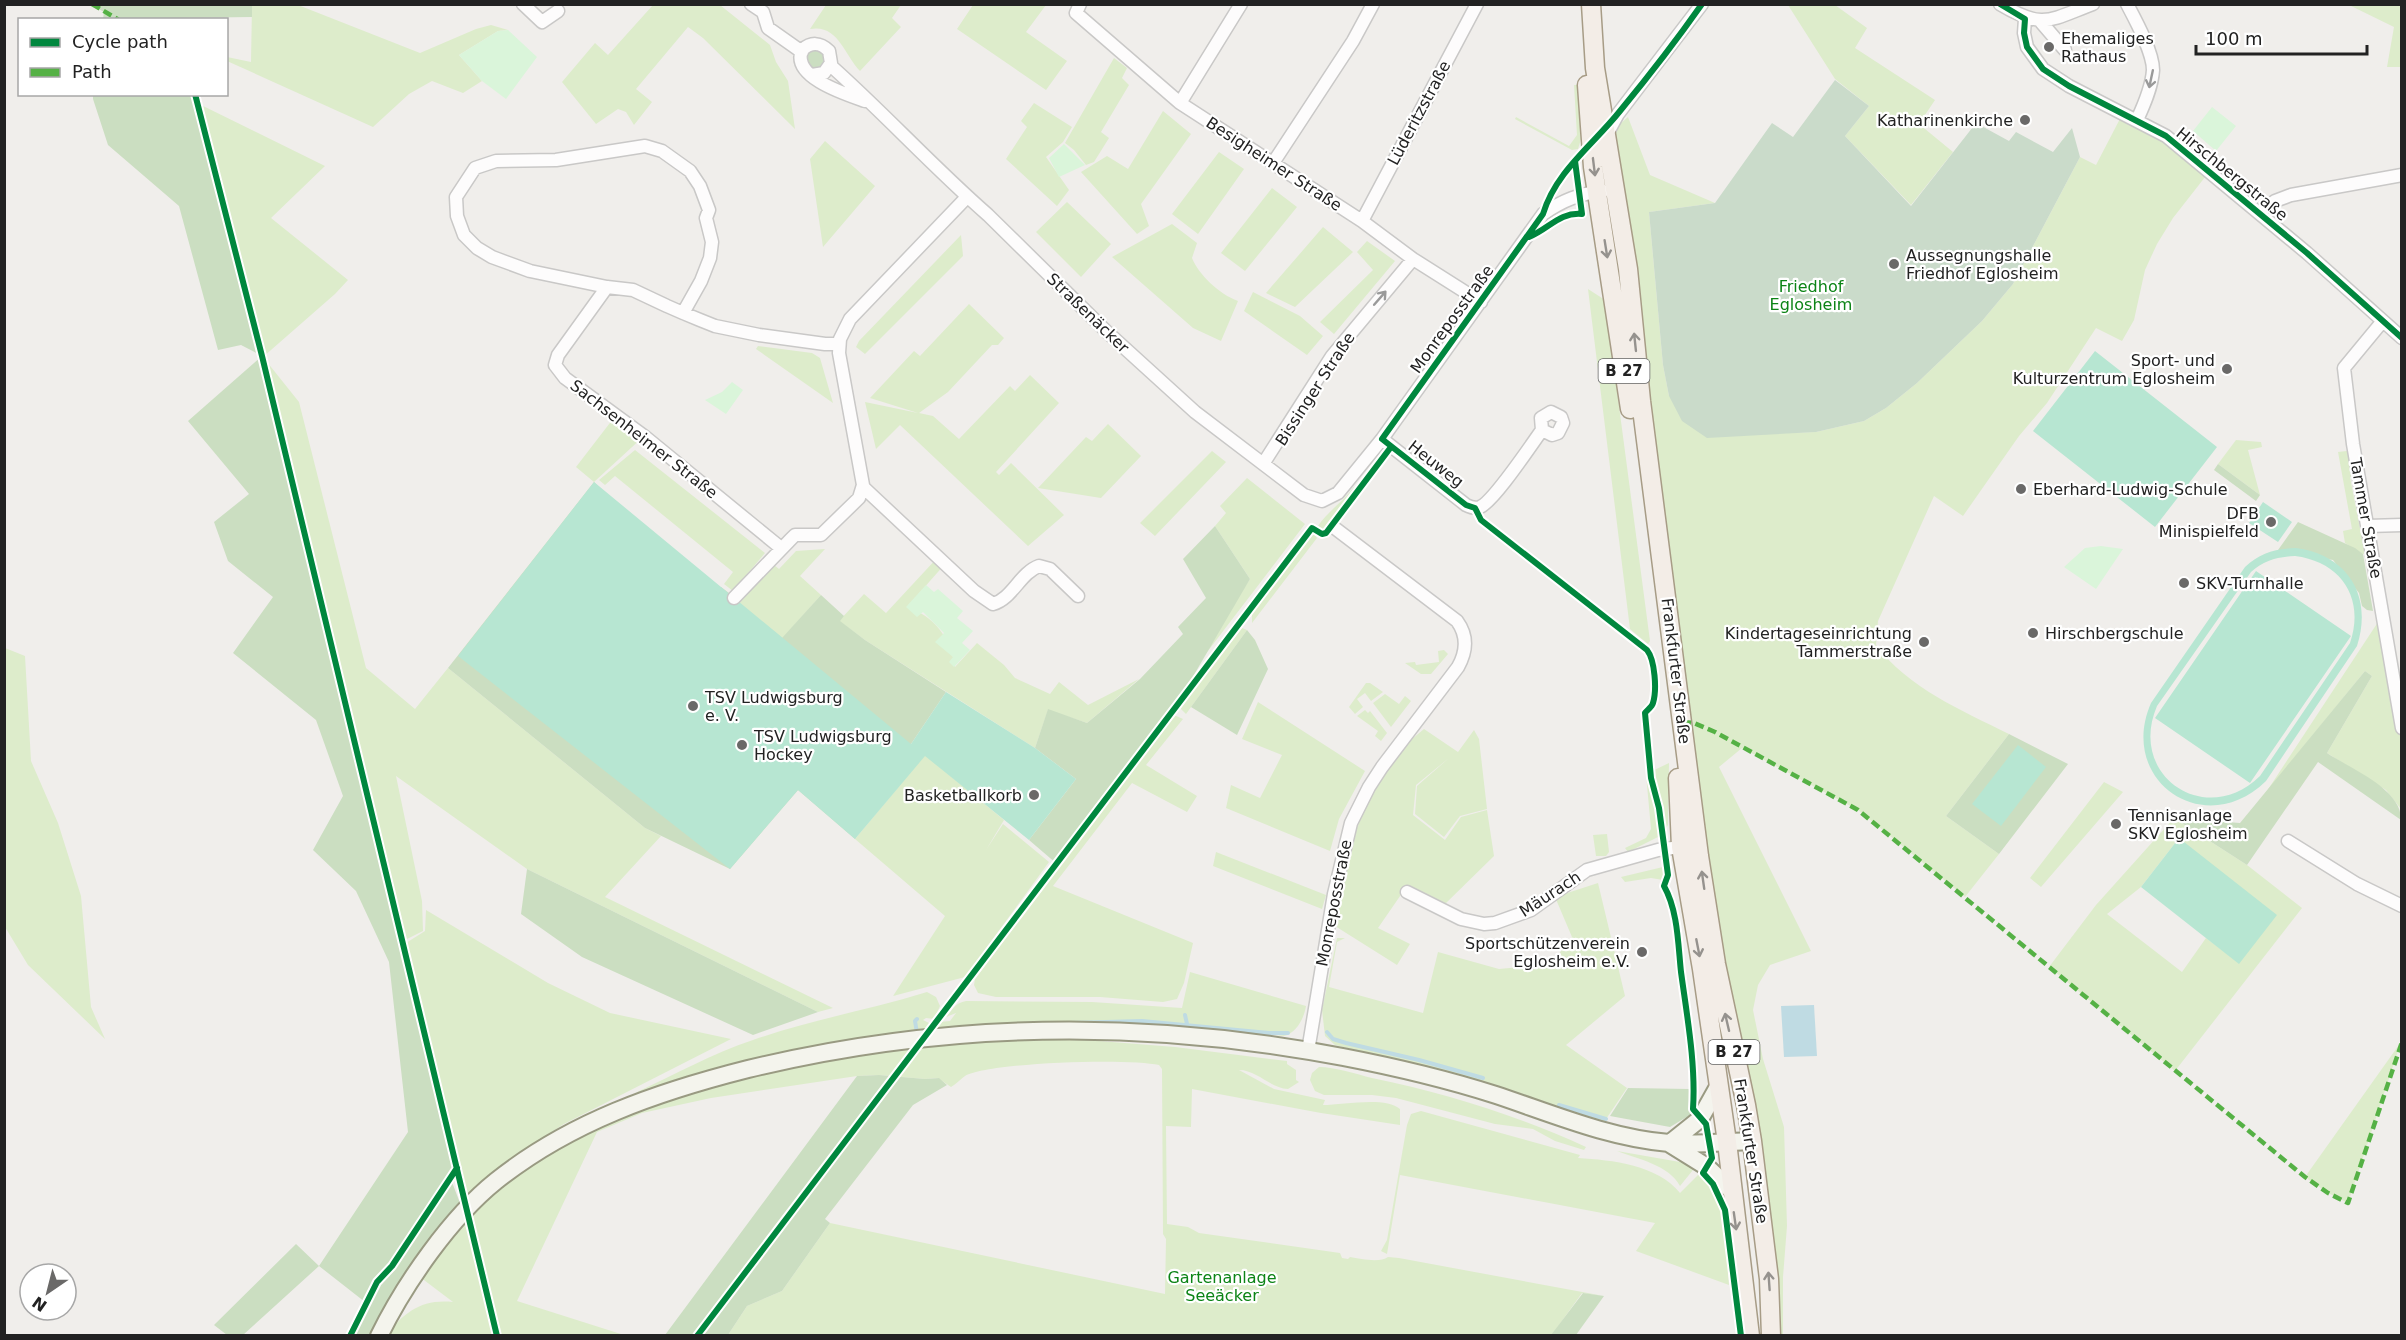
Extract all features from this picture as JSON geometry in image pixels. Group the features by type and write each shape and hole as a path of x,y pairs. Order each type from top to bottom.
{"main road":[{"name":"Frankfurter Straße","path":"1580,4 1606,190 1639,476 1689,846 1702,969 1750,1335"},
{"name":"Frankfurter Straße","path":"1591,4 1595,68 1606,136 1606,190"},
{"name":"Frankfurter Straße","path":"1689,846 1746,1105 1768,1270 1771,1335"},
{"path":"379,1335 416,1274 455,1223 482,1193 536,1152 586,1124 639,1101 698,1082 794,1058 931,1038 1084,1029 1227,1038 1380,1064 1492,1094 1578,1124 1637,1138 1670,1143 1752,1141"},
{"path":"1670,1143 1700,1119 1718,1087"},
{"path":"1670,1143 1707,1167 1731,1190"}],"street":[{"path":"523,4 542,22 558,10"},
{"path":"751,4 763,12 768,28 802,52 800,62 802,68 812,75 824,73 830,65"},
{"path":"1180,103 1240,4"},
{"path":"1272,163 1353,41 1373,4"},
{"name":"Lüderitzstraße","path":"1362,221 1477,4"},
{"path":"1606,136 1618,114 1701,4"},
{"path":"2000,4 2025,19 2041,22 2093,4"},
{"path":"2127,4 2149,52 2153,71 2145,102 2137,120"},
{"name":"Besigheimer Straße","path":"1078,9 1180,103 1362,221 1413,260 1481,302"},
{"name":"Hirschbergstraße","path":"2025,19 2027,47 2043,69 2069,86 2166,136 2307,253 2382,322 2399,332"},
{"path":"2041,22 2065,50"},
{"name":"Straßenäcker","path":"802,52 812,44 824,47 831,57 830,65 870,104 887,117 966,197 988,215 1107,332 1195,412 1304,495 1322,501"},
{"name":"Straßenäcker","path":"812,75 832,88 870,104"},
{"path":"683,313 701,281 712,248 706,218 709,210 700,186 690,171 662,151 645,146 556,160 496,160 476,168 456,196 457,216 464,236 477,248 492,256 530,271 633,290 683,313 715,326 742,332 839,344"},
{"path":"2259,213 2275,201 2292,195 2402,175"},
{"name":"Monreposstraße","path":"1322,501 1338,493 1382,439 1543,214 1561,201 1606,190"},
{"path":"734,598 795,535 821,535 859,498 862,487 861,470 838,353 843,330 850,319 966,197"},
{"name":"Bissinger Straße","path":"1263,464 1332,357 1413,260"},
{"name":"Sachsenheimer Straße","path":"607,287 558,355 555,365 565,378 644,436 781,548"},
{"name":"Tammer Straße","path":"2382,322 2343,368 2353,444 2402,728"},
{"name":"Heuweg","path":"1382,439 1466,505 1473,508 1480,507 1493,495 1542,430"},
{"path":"862,487 974,591 993,604 997,603 1027,573 1039,566 1050,569 1078,596"},
{"path":"2368,526 2402,525"},
{"name":"Monreposstraße","path":"1308,1051 1336,883 1351,823 1364,795 1382,767 1458,667 1463,658 1466,643 1457,621 1336,529"},
{"path":"2288,841 2357,884 2402,906"},
{"name":"Mäurach","path":"1407,892 1461,919 1484,924 1495,923 1531,910 1587,870 1658,850 1689,846"}],"green space":[{"path":"92,5 252,5 252,17 103,18 104,12"},
{"path":"252,5 298,5 420,53 491,25 508,30 498,31 459,55 482,81 463,93 432,81 409,94 373,127 228,61 228,57 251,62"},
{"path":"653,5 720,5 770,45 776,62 788,81 795,129 703,38 688,27 636,89 652,102 634,125 626,112 618,109 596,124 562,82 595,43 608,55"},
{"path":"826,5 901,5 892,18 901,27 860,71 834,36 827,31 810,29"},
{"path":"973,5 1046,5 1026,32 1067,61 1046,90 957,29"},
{"path":"1788,5 1835,5 1867,28 1855,48 1935,100 1919,124 1953,152 1911,205 1845,136 1869,106 1835,79"},
{"path":"2349,5 2401,5 2401,67 2387,67 2394,27"},
{"path":"508,30 537,57 506,99 482,81 459,55 498,31"},
{"path":"812,44 831,57 818,75 800,56"},
{"path":"1114,58 1127,68 1122,78 1129,85 1101,132 1109,138 1094,162 1086,165 1065,143"},
{"name":"Friedhof Eglosheim","path":"1835,80 1869,106 1845,136 1911,206 1976,123 2009,141 2016,132 2053,152 2072,128 2080,157 2013,284 1982,321 1917,383 1886,408 1864,421 1816,432 1707,438 1682,421 1669,396 1663,365 1649,212 1715,203 1772,123 1793,137"},
{"path":"1574,85 1577,85 1581,139 1578,149 1572,150 1515,119 1516,117 1569,146 1577,135"},
{"path":"93,96 196,96 261,355 241,345 218,350 179,206 108,145"},
{"path":"197,103 325,166 271,218 348,280 263,357 299,402 366,668 415,709 448,668 645,828 661,836 605,897 833,1008 818,1012 527,869 396,776 422,901 423,931 401,942 262,356"},
{"path":"1034,103 1072,127 1063,142 1046,157 1069,190 1057,206 1006,159 1027,127 1021,121"},
{"path":"2212,107 2236,126 2216,151 2193,131"},
{"path":"1163,111 1191,134 1141,204 1149,226 1137,234 1081,172 1107,156 1128,169"},
{"path":"2123,113 2209,172 2173,218 2157,244 2145,270 2134,320 2122,341 2096,328 2047,403 2019,436 1963,516 1934,496 1878,621 1876,645 1904,674 1937,697 2009,734 1946,816 1999,854 1965,897 1858,810 1742,748 1719,767 1811,951 1770,965 1758,985 1753,1010 1763,1059 1784,1127 1787,1226 1783,1277 1783,1335 1771,1335 1723,1006 1606,136 1628,117 1650,175 1715,203 1649,212 1663,365 1669,396 1785,433 1816,432 1864,421 1886,408 1917,383 1982,321 2013,284 2080,157 2096,165"},
{"path":"825,141 875,186 823,247 810,159"},
{"path":"1064,144 1085,165 1059,177 1049,158"},
{"path":"1219,152 1244,169 1198,234 1172,214"},
{"path":"1272,188 1297,207 1245,271 1221,253"},
{"path":"1067,202 1111,244 1081,277 1036,232"},
{"path":"1172,224 1197,243 1192,258 1205,277 1217,289 1238,301 1221,341 1193,328 1112,257"},
{"path":"1323,227 1353,252 1295,307 1266,293"},
{"path":"961,235 963,256 865,354 856,347 859,341"},
{"path":"1367,241 1395,261 1334,334 1320,322 1373,270 1357,252"},
{"path":"1588,289 1605,300 1650,641 1648,644 1630,629"},
{"path":"1253,292 1300,316 1323,336 1307,355 1244,311"},
{"path":"969,304 1004,338 998,345 992,345 948,392 919,413 933,416 959,439 1010,386 1015,391 1030,375 1059,403 996,472 999,475 1011,463 1064,515 1028,546 900,425 876,449 865,402 918,413 870,398 914,351 920,356"},
{"path":"758,346 812,353 820,358 833,403 756,349"},
{"path":"2095,351 2217,447 2155,527 2033,431"},
{"path":"261,357 457,1168 450,1177 460,1203 412,1267 370,1335 350,1335 365,1302 319,1266 408,1132 389,962 356,891 313,850 343,796 316,720 233,653 273,597 228,561 214,522 249,494 188,421"},
{"path":"732,382 743,390 726,414 705,400 722,392"},
{"path":"616,415 644,436 594,482 576,467"},
{"path":"1108,424 1141,456 1101,498 1038,488 1086,437 1092,441"},
{"path":"2236,440 2261,442 2262,447 2248,450 2260,495 2218,464"},
{"path":"635,450 765,553 733,591 724,584 733,572 615,476 605,485 599,480"},
{"path":"2355,450 2359,475 2350,477 2362,539 2371,540 2373,552 2363,554 2345,543 2343,531 2352,529 2338,452"},
{"path":"1212,451 1226,462 1155,536 1140,523"},
{"path":"2218,464 2260,495 2256,501 2214,470"},
{"path":"1247,478 1305,524 1139,741 1250,579 1215,526 1226,513 1220,506"},
{"name":"TSV Ludwigsburg e. V.","path":"594,482 713,595 721,587 729,593 707,614 752,614 782,638 821,595 844,616 840,621 865,640 946,692 911,744 855,839 798,790 730,869 645,828 448,668"},
{"name":"TSV Ludwigsburg e. V.","path":"594,482 911,744 946,692 1035,748 1076,779 1029,840 925,756 855,839 798,790 730,869 458,656"},
{"path":"1356,487 1355,491 1324,530 1320,530 1318,526"},
{"name":"DFB Minispielfeld","path":"2263,502 2292,522 2278,542 2249,523"},
{"path":"2298,522 2355,548 2363,554 2373,611 2362,606 2359,593 2333,560 2278,550"},
{"path":"1215,526 1250,579 1174,709 1057,864 1029,840 1076,779 1035,748 1048,709 1087,723 1140,679 1183,634 1178,627 1206,598 1183,559"},
{"path":"1312,532 1317,538 1252,623 1252,613"},
{"path":"2101,546 2123,549 2096,589 2064,567 2085,548"},
{"path":"2296,548 2330,559 2352,581 2362,611 2357,646 2266,781 2242,798 2218,805 2194,803 2173,794 2156,778 2146,757 2144,731 2151,703 2245,567 2262,555","holes":["2295,556 2326,566 2346,585 2352,598 2354,612 2354,627 2350,643 2260,776 2239,791 2217,797 2196,796 2177,787 2162,773 2153,754 2151,731 2157,706 2251,572 2277,558"]},
{"path":"825,549 800,576 821,595 782,639 734,598 769,561 779,569 796,551"},
{"path":"938,557 945,564 907,607 925,616 940,630 950,647 955,667 977,643 1004,665 1015,678 1050,694 1059,682 1088,705 1139,679 1087,723 1048,710 1035,748 865,640 839,621 864,594 886,613"},
{"path":"2256,571 2351,636 2250,783 2155,718"},
{"path":"926,585 934,592 938,589 963,611 957,618 973,631 962,643 970,650 954,667 949,662 953,657 935,642 944,633 923,612 917,617 906,607"},
{"path":"2382,616 2401,728 2401,809 2386,790 2327,753 2372,676 2365,671 2265,794"},
{"path":"1242,628 1247,630 1186,714 1180,708"},
{"path":"1247,630 1255,640 1268,669 1237,735 1191,707"},
{"path":"5,648 25,656 31,761 58,823 81,896 91,1007 105,1039 28,965 5,927"},
{"path":"1444,650 1448,654 1431,674 1421,674 1405,663 1415,662 1416,665 1439,662 1438,651"},
{"path":"2365,671 2372,676 2327,753 2384,789 2399,809 2401,820 2318,762 2247,865 2174,818 2240,823"},
{"path":"1366,683 1370,683 1383,692 1371,701 1365,693 1357,699 1363,707 1355,714 1349,707"},
{"path":"1385,694 1399,704 1405,696 1411,701 1391,727 1373,703"},
{"path":"1258,702 1365,771 1339,819 1330,851 1226,808 1231,785 1260,798 1282,755 1242,739"},
{"path":"1365,710 1368,713 1370,711 1387,733 1381,741 1375,736 1378,731 1357,716"},
{"path":"1174,715 1183,719 1146,765 1197,796 1187,812 1132,783 1053,886 1193,943 1184,983 1177,999 1163,1002 1100,997 996,997 978,993 974,985 975,979"},
{"path":"1424,729 1458,752 1474,730 1479,739 1487,809 1460,816 1444,837 1415,814 1417,786 1449,758 1416,785 1413,815 1445,840 1461,817 1487,810 1494,856 1444,905 1407,886 1378,928 1410,944 1397,965 1335,926 1350,844 1373,791 1399,750"},
{"path":"2009,734 2068,764 1999,854 1946,816"},
{"path":"2018,745 2046,767 2001,826 1972,804"},
{"path":"925,755 1004,820 986,850 1003,824 1049,862 965,977 893,996 945,916 855,839"},
{"path":"1669,763 1668,825 1662,835 1628,852 1625,848 1646,838 1651,829 1646,774"},
{"path":"2104,782 2123,792 2041,887 2030,878"},
{"path":"2174,818 2247,865 2302,908 2175,1071 2049,967 2096,905","holes":["2179,838 2239,963 2206,938 2182,972 2107,914 2141,887"]},
{"path":"1607,834 1609,852 1606,856 1596,856 1593,835"},
{"path":"2179,838 2277,915 2239,964 2141,887"},
{"path":"1216,852 1326,895 1322,909 1213,866"},
{"path":"1663,867 1663,880 1651,878 1625,882 1621,877"},
{"path":"527,869 818,1012 753,1035 582,957 521,914"},
{"path":"1598,883 1625,996 1566,1045 1627,1088 1604,1122 1455,1075 1335,1045 1325,1036 1322,1010 1337,938 1345,938 1337,942 1329,987 1423,1013 1438,952 1499,969 1551,964 1572,937 1555,897"},
{"path":"426,910 548,983 610,1013 731,1039 564,1124 516,1155 468,1196 406,943 425,931"},
{"path":"1190,972 1306,1006 1303,1016 1296,1029 1284,1036 1183,1026 1122,1024 743,1062 635,1093 738,1045 927,992 936,997 940,1006 934,1019 923,1020 929,1023 950,1021 956,1013 946,1017 957,1005 966,1001 1092,1002 1182,1008"},
{"name":"Gartenanlage Seeäcker","path":"1074,1039 1175,1047 1287,1061 1287,1064 1296,1070 1296,1080 1299,1082 1288,1089 1275,1086 1252,1073 1239,1070 1274,1089 1325,1100 1323,1105 1374,1102 1393,1105 1400,1109 1400,1125 1192,1089 1191,1127 1166,1126 1167,1224 1188,1227 1199,1233 1340,1253 1342,1258 1348,1259 1350,1257 1375,1260 1388,1257 1399,1258 1604,1296 1582,1293 1551,1336 728,1335 747,1306 782,1291 830,1223 1165,1294 1162,1069 1159,1065 1143,1063 1060,1063 979,1071 965,1076 951,1087 938,1078 857,1076 711,1098 642,1113 597,1132 517,1301 624,1335 433,1336 425,1334 385,1336 407,1314 423,1305 453,1302 416,1274 462,1214 586,1123 794,1058 984,1042"},
{"path":"2401,1042 2348,1203 2305,1177"},
{"path":"1319,1067 1346,1071 1454,1098 1534,1125 1586,1147 1584,1150 1555,1141 1533,1129 1495,1124 1396,1098 1372,1095 1324,1095 1315,1091 1310,1080 1312,1073"},
{"path":"857,1076 939,1078 947,1085 913,1105 825,1219 830,1223 782,1291 747,1306 728,1335 665,1335"},
{"path":"1628,1088 1690,1089 1690,1115 1670,1127 1610,1116"},
{"path":"1421,1111 1580,1155 1578,1158 1605,1160 1647,1170 1660,1176 1680,1193 1699,1174 1709,1182 1721,1208 1729,1285 1636,1251 1655,1223 1400,1175 1387,1254 1381,1251 1387,1240 1407,1125 1411,1114"},
{"path":"1617,1151 1697,1165 1680,1186 1661,1168"},
{"path":"296,1244 319,1266 243,1335 227,1335 214,1325"},
{"path":"1583,1293 1604,1296 1576,1335 1551,1335"}],"water":[{"path":"1814,1005 1817,1056 1784,1057 1781,1006"}],"waterway":[{"path":"1185,1015 1187,1024"},
{"path":"917,1019 915,1021 917,1033"},
{"path":"1070,1023 1142,1021 1288,1033"},
{"path":"1327,1032 1333,1039 1346,1043 1483,1078"},
{"path":"1559,1105 1606,1119"}],"marked path":[{"path":"92,4 116,18"},
{"path":"1682,722 1694,723 1715,732 1858,810 2305,1177 2348,1203 2402,1042"}],"cycle path":[{"path":"1702,4 1630,98 1566,171 1543,214 1382,439 1466,505 1475,508 1481,520 1647,650 1650,655 1655,691 1652,704 1645,713 1651,778 1659,808 1668,875 1664,886 1669,896 1677,928 1692,1058 1693,1109 1706,1124 1712,1158 1703,1173 1713,1184 1725,1210 1741,1336"},
{"path":"2000,4 2025,19 2024,33 2027,47 2043,69 2069,86 2166,136 2307,253 2402,338"},
{"path":"196,96 262,356 497,1336"},
{"path":"1529,237 1560,218 1582,214 1575,161"},
{"path":"697,1336 1312,528 1322,534 1326,533 1391,447"},
{"path":"350,1336 377,1282 392,1266 457,1168"}],"place":[{"name":"Ehemaliges Rathaus","path":"2049,47"},
{"name":"Katharinenkirche","path":"2025,120"},
{"name":"Aussegnungshalle Friedhof Eglosheim","path":"1894,264"},
{"name":"Sport- und Kulturzentrum Eglosheim","path":"2227,369"},
{"name":"Eberhard-Ludwig-Schule","path":"2021,489"},
{"name":"DFB Minispielfeld","path":"2271,522"},
{"name":"SKV-Turnhalle","path":"2184,583"},
{"name":"Hirschbergschule","path":"2033,633"},
{"name":"Kindertageseinrichtung Tammerstraße","path":"1924,642"},
{"name":"TSV Ludwigsburg e. V.","path":"693,706"},
{"name":"TSV Ludwigsburg Hockey","path":"742,745"},
{"name":"Basketballkorb","path":"1034,795"},
{"name":"Tennisanlage SKV Eglosheim","path":"2116,824"},
{"name":"Sportschützenverein Eglosheim e.V.","path":"1642,952"}]}
